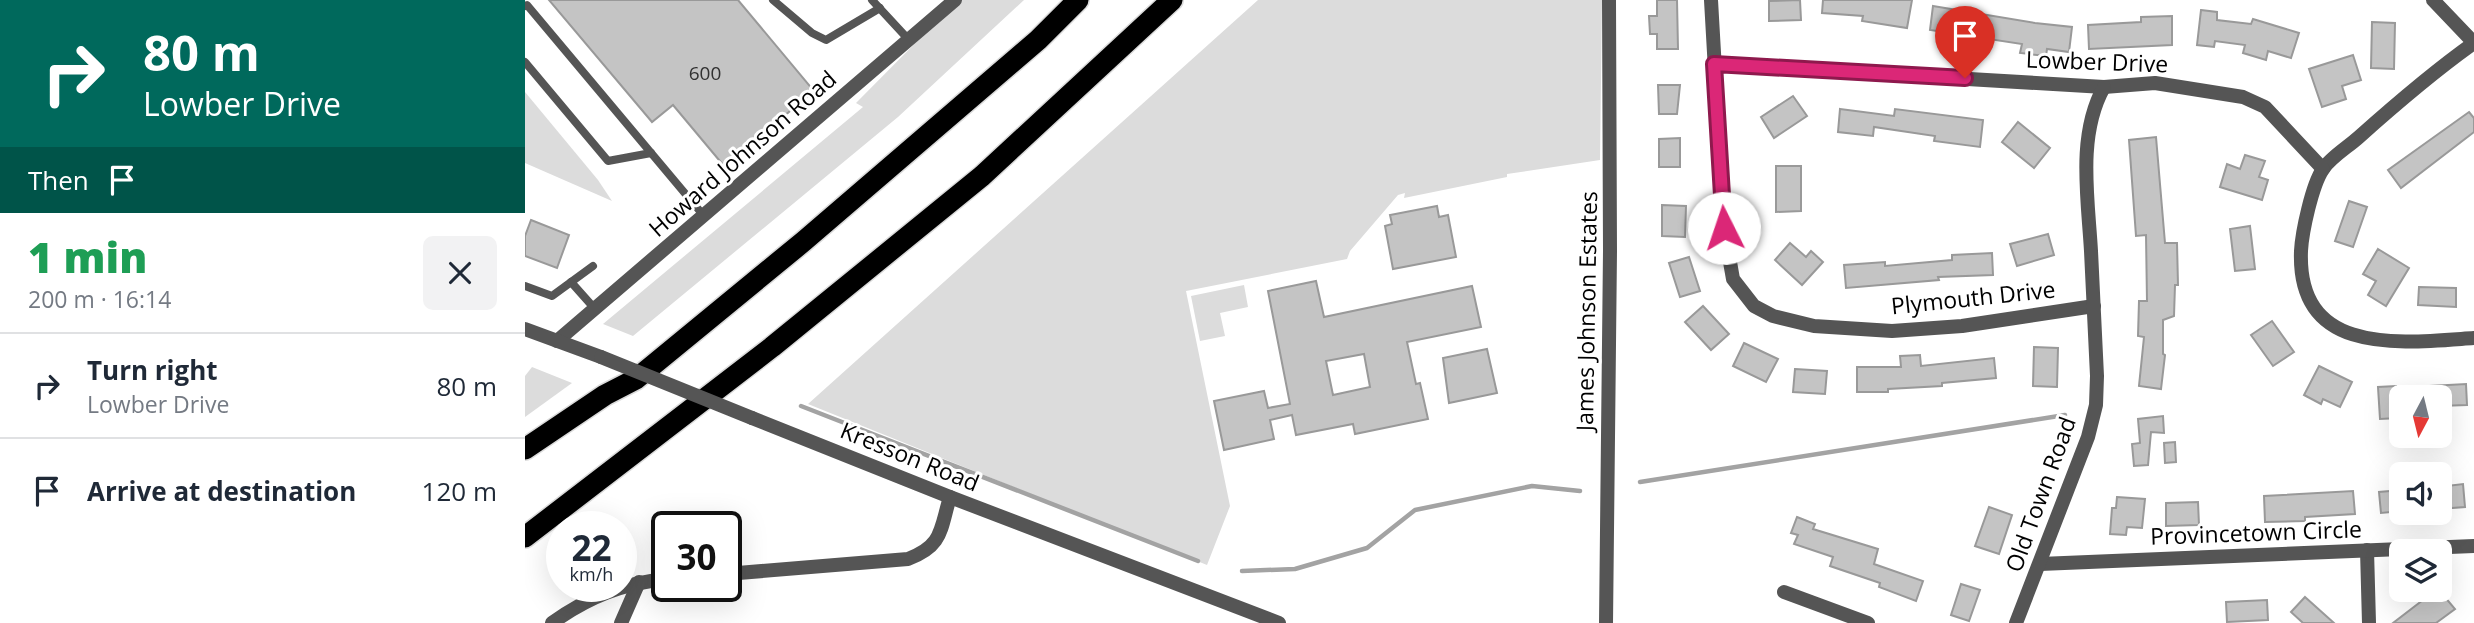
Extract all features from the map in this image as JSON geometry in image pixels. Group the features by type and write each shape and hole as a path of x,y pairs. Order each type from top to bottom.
{"highway":[{"path":"525,449 605,395 636,379 804,241 1038,40 1078,0"},
{"path":"525,537 762,355 982,176 1172,0"}],"street":[{"name":"Howard Johnson Road","path":"557,341 955,0"},
{"name":"James Johnson Estates","path":"1607,623 1609,0"},
{"name":"Plymouth Drive","path":"1711,0 1724,228 1733,279 1754,306 1773,316 1814,326 1892,331 1962,326 2094,306"},
{"path":"2433,0 2474,43 2429,75 2323,169 2307,214 2301,262 2305,286 2315,309 2333,327 2362,338 2395,342 2474,338"},
{"name":"Lowber Drive","path":"1714,64 2104,87 2155,83 2243,97 2265,107 2323,169"},
{"name":"Old Town Road","path":"2016,623 2088,437 2096,405 2088,140 2097,100 2104,87"},
{"name":"Kresson Road","path":"525,329 950,497 1279,623"},
{"path":"742,573 908,559 933,546 950,497"},
{"name":"Provincetown Circle","path":"2040,564 2474,546"},
{"path":"2367,550 2369,623"},
{"path":"562,621 613,589 651,581"},
{"path":"621,623 639,582"},
{"path":"1784,592 1868,623"}],"lane":[{"path":"773,0 813,33 826,40 880,8"},
{"path":"873,0 909,40"},
{"path":"525,6 527,5 704,216"},
{"path":"525,62 608,161 651,153"},
{"path":"525,286 552,296 593,266"},
{"path":"571,282 595,309"}],"shaded area":[{"path":"958,0 1024,0 898,117 633,336 603,324 863,107 856,103"},
{"path":"1258,0 1602,0 1600,160 1507,174 1507,177 1404,198 1405,193 1398,195 1350,251 1347,259 1186,291 1230,506 1207,565 808,404"},
{"path":"525,92 598,180 612,201 525,163"},
{"path":"1244,285 1248,307 1220,313 1225,336 1200,341 1191,296"},
{"path":"532,367 572,383 525,417 525,376"}],"building":[{"path":"549,0 738,0 814,91 724,166 673,105 652,122"},
{"path":"1657,0 1677,0 1678,49 1657,49 1657,34 1650,34 1649,16 1657,16"},
{"path":"1800,0 1801,20 1769,21 1769,1"},
{"path":"1823,0 1912,0 1907,28 1862,21 1863,16 1822,13"},
{"path":"1933,6 2072,27 2069,52 2047,49 2046,56 2020,53 2022,44 1930,30"},
{"path":"2201,10 2217,12 2217,20 2251,24 2253,19 2299,33 2291,58 2268,51 2266,60 2243,53 2245,45 2215,41 2214,47 2197,45"},
{"path":"2172,16 2172,45 2089,49 2088,25 2141,22 2141,17"},
{"path":"2372,22 2395,23 2394,69 2371,68"},
{"path":"2353,55 2361,80 2342,86 2346,99 2322,107 2309,69"},
{"path":"1658,85 1680,85 1677,114 1659,114"},
{"path":"1793,96 1807,116 1774,138 1761,117"},
{"path":"1840,109 1894,116 1895,109 1983,120 1980,147 1934,141 1935,136 1874,127 1873,136 1838,132"},
{"path":"2469,112 2474,118 2474,132 2401,188 2388,170"},
{"path":"2018,122 2050,148 2034,168 2002,142"},
{"path":"2156,137 2165,243 2177,243 2178,285 2175,285 2174,316 2163,320 2165,355 2161,389 2139,386 2144,337 2138,336 2139,301 2147,301 2146,235 2136,236 2129,140"},
{"path":"1680,138 1680,167 1659,167 1659,139"},
{"path":"2245,155 2265,161 2259,177 2268,180 2262,200 2220,187 2227,164 2240,169"},
{"path":"1776,166 1801,166 1801,211 1776,212"},
{"path":"2349,201 2367,207 2353,247 2335,241"},
{"path":"1662,205 1686,206 1685,237 1662,236"},
{"path":"1437,206 1439,217 1448,215 1456,257 1393,269 1385,226 1392,224 1390,215"},
{"path":"531,220 569,235 557,268 525,256 525,236"},
{"path":"2250,226 2255,269 2235,271 2230,229"},
{"path":"2048,234 2054,255 2017,266 2010,244"},
{"path":"1790,243 1806,257 1811,251 1823,262 1802,285 1775,260"},
{"path":"2378,249 2409,268 2386,306 2368,295 2376,281 2363,274"},
{"path":"1992,253 1993,275 1938,277 1939,280 1846,288 1844,265 1885,262 1885,266 1952,260 1952,255"},
{"path":"1689,257 1700,291 1680,297 1669,263"},
{"path":"1316,281 1324,317 1472,286 1481,327 1407,342 1416,384 1420,383 1428,419 1355,434 1353,424 1296,435 1292,415 1270,420 1274,439 1224,450 1214,401 1264,391 1268,408 1290,404 1268,291","holes":["1364,354 1370,387 1333,395 1326,361"]},
{"path":"2419,287 2456,288 2456,307 2418,305"},
{"path":"1703,306 1729,334 1711,350 1685,322"},
{"path":"2272,321 2294,352 2273,366 2251,335"},
{"path":"1744,343 1778,359 1766,382 1733,366"},
{"path":"2034,347 2058,348 2057,387 2033,386"},
{"path":"1487,349 1497,393 1449,403 1443,358"},
{"path":"1920,355 1921,366 1994,358 1996,378 1942,383 1942,386 1888,389 1888,392 1857,392 1857,367 1901,367 1900,356"},
{"path":"2319,366 2352,382 2340,407 2323,399 2321,404 2304,395"},
{"path":"1795,369 1827,371 1825,394 1793,392"},
{"path":"2466,384 2467,405 2452,406 2452,385 2448,385"},
{"path":"2389,386 2389,419 2380,419 2378,387"},
{"path":"2163,416 2164,433 2151,432 2148,465 2134,466 2132,444 2140,443 2138,419"},
{"path":"2175,442 2176,462 2165,463 2164,443"},
{"path":"2463,484 2465,507 2452,508 2452,485"},
{"path":"2353,491 2355,514 2305,517 2305,521 2265,522 2264,496"},
{"path":"2389,491 2389,512 2381,513 2379,492"},
{"path":"2117,497 2145,499 2142,528 2127,527 2126,535 2110,534 2112,508 2116,508"},
{"path":"2198,502 2199,525 2166,526 2166,503"},
{"path":"1989,507 2012,515 1999,554 1975,546"},
{"path":"1797,517 1815,524 1813,529 1878,549 1874,564 1923,581 1916,601 1879,587 1880,583 1830,566 1833,557 1794,544 1798,535 1791,533"},
{"path":"1961,584 1980,590 1969,621 1951,615"},
{"path":"2305,597 2334,623 2303,623 2291,612"},
{"path":"2267,600 2268,620 2227,622 2226,602"},
{"path":"2420,602 2449,602 2455,609 2436,623 2393,623"}],"waterway":[{"path":"801,406 1198,561"},
{"path":"1640,482 2065,415"},
{"path":"1242,571 1295,569 1367,548 1415,510 1532,486 1580,491"}],"route":[{"path":"1724,228 1714,64 1965,78"}]}
